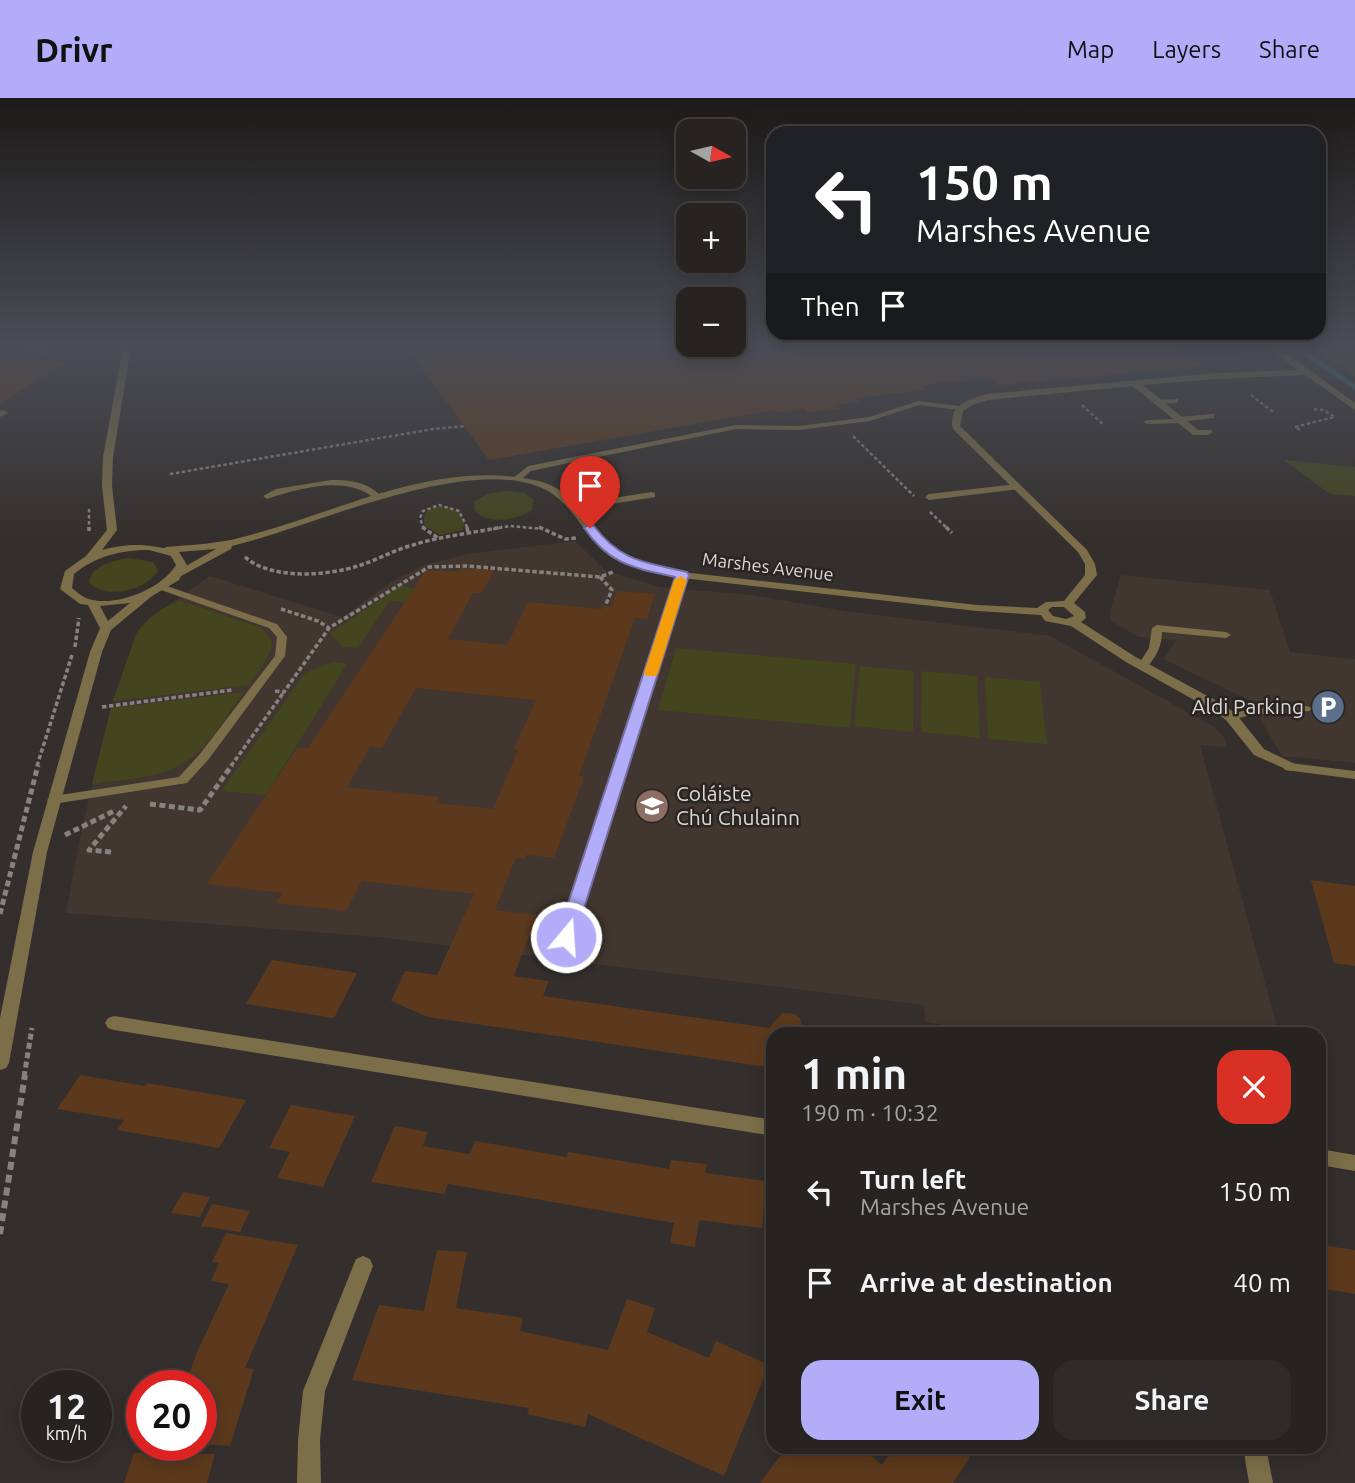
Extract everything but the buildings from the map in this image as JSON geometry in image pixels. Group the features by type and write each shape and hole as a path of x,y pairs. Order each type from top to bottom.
{"street":[{"path":"116,412 108,457 107,486 112,530 90,558 69,573 65,584 66,589 75,597 92,602 114,603 146,596"},
{"path":"957,412 956,427 1082,550 1090,564 1090,575 1067,604"},
{"path":"1170,412 1196,433 1208,432"},
{"name":"Marshes Avenue","path":"140,547 166,550 238,542 379,498 464,479 516,479 550,489 576,510 601,544 634,564 682,575 976,608 1042,612"},
{"path":"112,530 140,547"},
{"name":"Marshes Avenue","path":"146,596 164,588 181,573 238,542"},
{"path":"90,558 113,550 140,547"},
{"path":"166,550 174,553 182,562 181,573"},
{"path":"0,1063 40,852 96,652 106,628 146,596"},
{"path":"92,602 106,628"},
{"path":"1073,622 1081,615 1077,609 1067,604 1046,605 1042,612 1054,621 1073,622 1143,666 1202,698 1231,717 1259,752 1290,767 1355,775"},
{"path":"114,1023 766,1127"},
{"path":"1326,1158 1355,1163"},
{"path":"309,1483 309,1440 314,1391 363,1266"},
{"path":"1255,1454 1261,1483"}],"lane":[{"path":"516,479 527,469 559,461 736,428 799,428 870,419 890,412"},
{"path":"1145,421 1211,416"},
{"path":"329,485 315,490 267,496 276,492 329,485 359,483 371,489 379,498"},
{"path":"929,497 1015,485"},
{"path":"576,510 627,503 652,495"},
{"path":"566,937 682,575"},
{"path":"53,800 183,780 204,757 280,656 282,637 273,626 191,600 164,588"},
{"path":"1143,666 1152,656 1157,628 1226,635"},
{"path":"1231,717 1251,712 1306,709"}],"path":[{"path":"1090,412 1104,425"},
{"path":"1300,430 1295,426 1334,417"},
{"path":"839,423 917,499"},
{"path":"170,474 433,429 466,426"},
{"path":"88,500 88,538"},
{"path":"439,538 422,528 420,518 423,511 437,505 451,506 464,512 469,522 468,533"},
{"path":"925,507 952,533"},
{"path":"245,557 255,566 268,571 336,571 356,567 395,550 468,533 523,526 538,527 565,539 585,537"},
{"path":"100,697 97,707 243,688 284,692 329,628 429,567 467,566 600,577 619,567"},
{"path":"600,577 612,590 606,604"},
{"path":"0,914 12,856 47,730 75,646 79,630 77,614"},
{"path":"62,848 73,797"},
{"path":"65,835 129,802"},
{"path":"0,1234 34,1016"}],"shaded area":[{"name":"Coláiste Chú Chulainn","path":"575,541 606,571 660,587 751,595 845,611 1050,636 1216,728 1224,737 1227,747 1200,745 1277,1027 952,1027 925,1022 924,1005 378,937 66,913 82,828 111,708 136,634 143,625 210,576 342,617 397,578 427,564 468,554"},
{"path":"1121,575 1270,590 1290,652 1355,659 1355,763 1282,756 1249,700 1163,659 1177,640 1139,637 1111,621 1110,611"}],"green space":[{"path":"1284,460 1355,467 1355,496 1330,494"},
{"path":"507,491 524,493 534,500 532,510 518,517 502,520 487,518 474,510 475,501 488,494"},
{"path":"437,507 448,507 460,513 464,523 463,530 440,535 425,526 425,514"},
{"path":"129,558 153,562 158,570 145,583 126,591 105,591 89,582 94,571 99,568 110,562"},
{"path":"401,586 414,588 405,602 389,601 358,648 342,647 330,633"},
{"path":"180,601 262,628 272,642 260,670 249,685 113,701 136,634 155,614"},
{"path":"676,648 856,664 850,728 658,710"},
{"path":"333,662 347,664 266,795 221,791 305,673"},
{"path":"860,666 914,671 913,732 854,726"},
{"path":"922,671 977,676 980,738 921,732"},
{"path":"985,677 1040,682 1047,744 988,739"},
{"path":"244,692 211,738 188,760 154,775 92,784 111,708"}],"slow traffic":[{"path":"651,673 681,580"}],"place":[{"name":"Aldi Parking","path":"1328,707"},
{"name":"Coláiste Chú Chulainn","path":"652,806"}],"route":[{"path":"566,937 682,575 634,564 617,556 601,544 590,528"}]}
